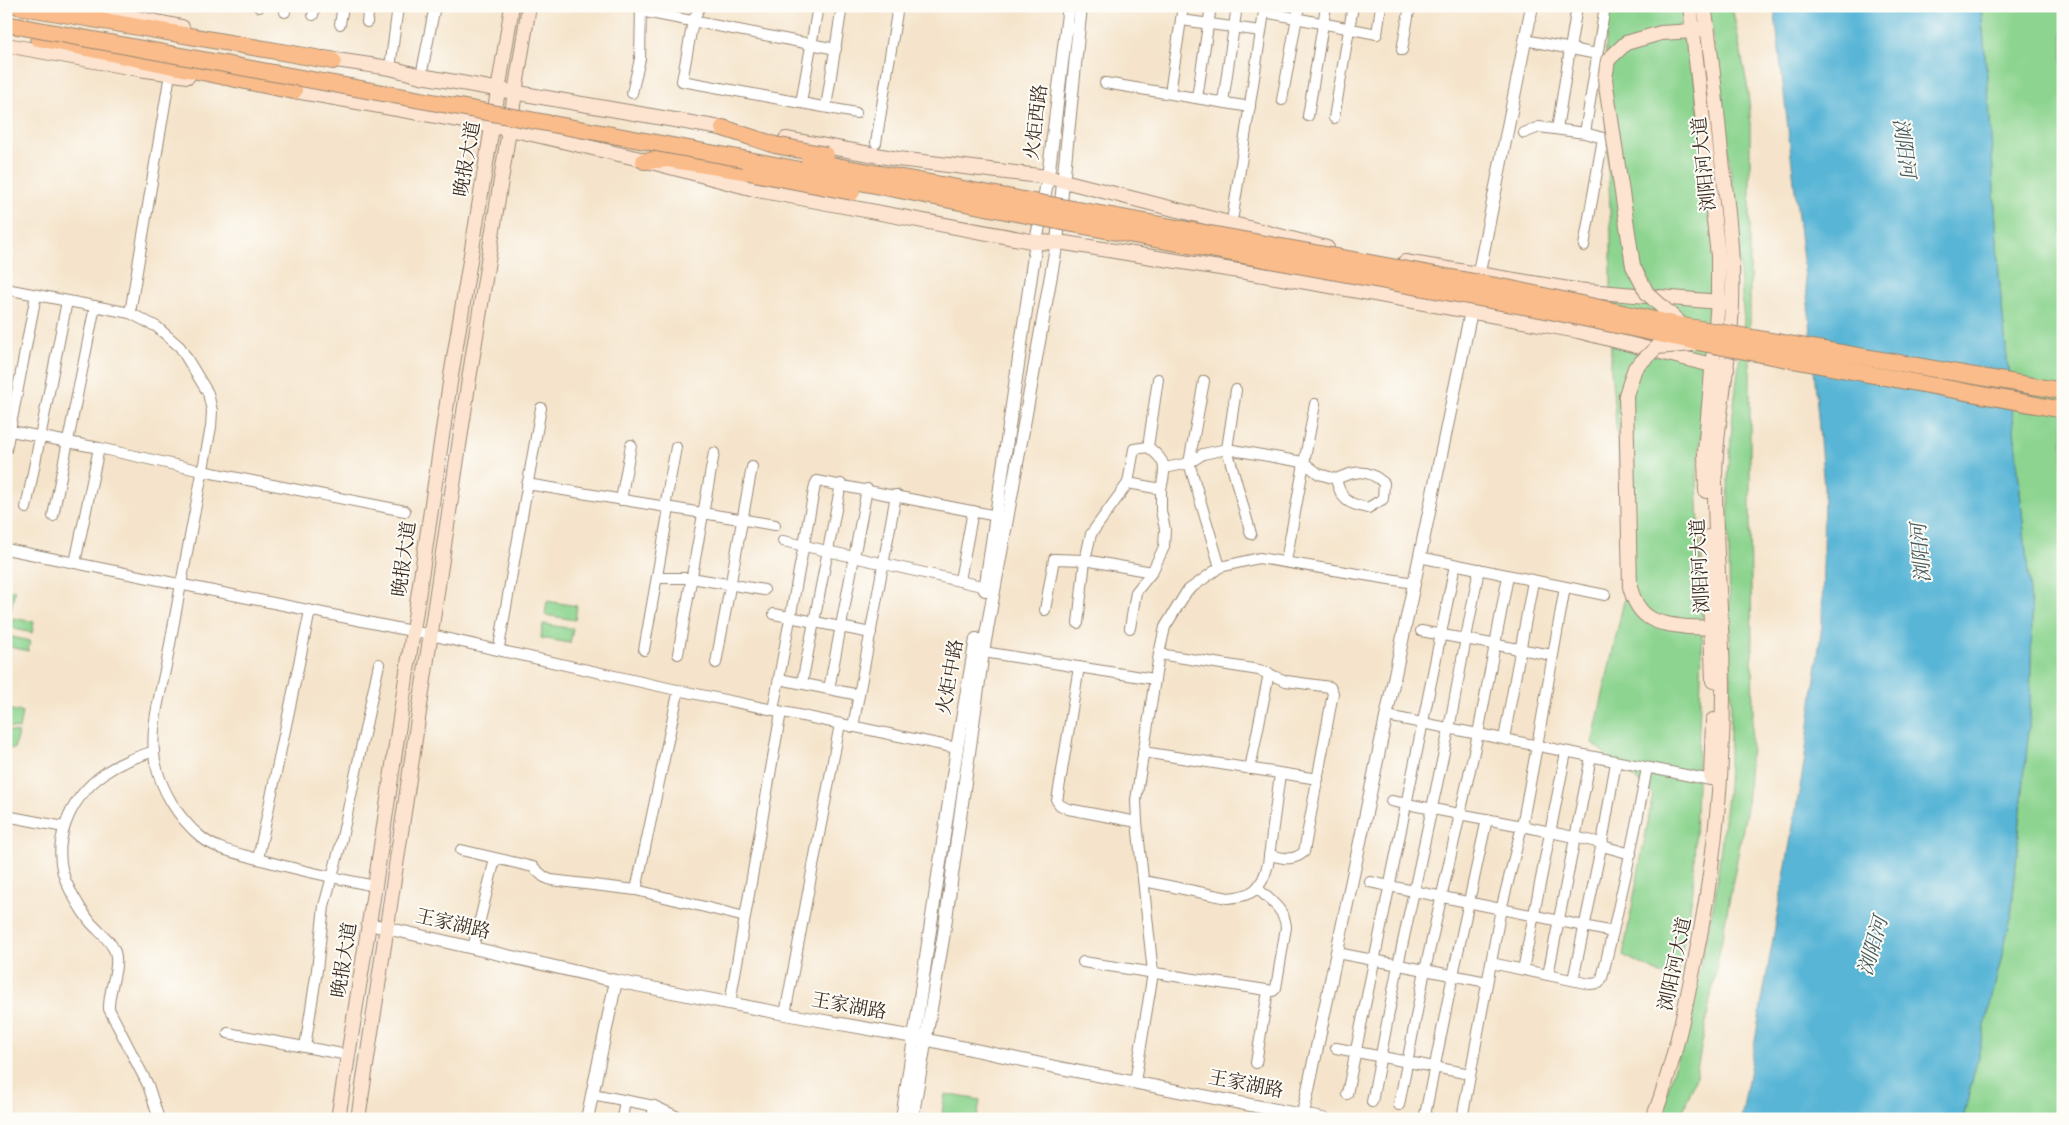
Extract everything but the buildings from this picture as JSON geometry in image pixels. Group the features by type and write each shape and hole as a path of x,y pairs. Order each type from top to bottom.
{"highway":[{"path":"18,6 333,61"},
{"path":"6,13 1061,214 1702,343 2063,410"},
{"path":"6,24 749,160 1507,288 1683,326 2063,391"},
{"path":"6,32 294,91"},
{"path":"722,128 775,145 1018,191 1061,214"},
{"path":"644,161 668,159 749,172 1024,225 1061,214"}],"main road":[{"path":"78,6 259,42 333,61 390,68 421,76 898,159 1048,177 1332,249 1575,290 1725,302"},
{"name":"晚报大道","path":"338,1119 375,886 450,376 512,6"},
{"name":"晚报大道","path":"358,1119 469,379 529,6"},
{"name":"浏阳河大道","path":"1690,6 1718,256 1725,302"},
{"name":"浏阳河大道","path":"1653,1119 1675,1052 1708,894 1722,756 1717,628 1715,466 1728,218 1708,27 1704,6"},
{"path":"1683,326 1647,293 1633,266 1605,79 1608,60 1626,43 1661,33 1694,31 1708,27"},
{"path":"6,45 170,74 294,91 492,125 758,190 1036,242 1057,242 1471,311 1578,331 1721,367"},
{"path":"1702,343 1657,348 1635,368 1626,395 1630,587 1637,605 1648,618 1662,624 1717,628"},
{"name":"浏阳河大道","path":"1643,1119 1667,1049 1700,892 1710,780 1717,628"}],"street":[{"path":"340,24 343,6"},
{"path":"367,22 369,6"},
{"path":"390,68 398,6"},
{"path":"421,76 435,6"},
{"path":"700,6 693,21 682,81 856,113"},
{"path":"801,103 818,6"},
{"path":"826,107 842,6"},
{"path":"876,143 898,6"},
{"name":"火炬西路","path":"1036,242 1048,177 1069,6"},
{"name":"火炬西路","path":"978,651 1057,242 1081,6"},
{"path":"1170,93 1183,6"},
{"path":"1197,98 1211,6"},
{"path":"1223,102 1237,6"},
{"path":"1282,100 1299,6"},
{"path":"1308,116 1326,6"},
{"path":"1334,118 1353,6"},
{"path":"1234,215 1265,9 1297,18 1377,34 1381,6"},
{"path":"1402,50 1410,6"},
{"path":"1306,1116 1337,953 1471,311 1532,6"},
{"path":"1557,129 1577,6"},
{"path":"1585,133 1605,6"},
{"path":"632,93 640,59 640,8 693,21 836,49"},
{"path":"1181,20 1262,31"},
{"path":"1525,40 1597,54"},
{"path":"130,312 170,74"},
{"path":"1105,83 1250,107"},
{"path":"1524,132 1539,126 1585,133 1603,138 1584,246"},
{"name":"火炬中路","path":"902,1119 919,1038 957,748 978,651 1036,242"},
{"path":"6,289 130,312 157,327 180,347 208,393 212,411 211,427 156,717 154,751 162,786 183,819 202,838 229,851 330,877 375,886"},
{"path":"6,450 8,430 36,295"},
{"path":"26,508 67,301"},
{"path":"53,516 95,306"},
{"path":"1148,447 1158,378"},
{"path":"1204,381 1189,463 1220,567"},
{"path":"1236,390 1228,449 1251,534"},
{"path":"1286,561 1315,404"},
{"path":"499,647 541,408"},
{"path":"8,430 405,511"},
{"path":"621,500 631,445"},
{"path":"644,650 657,578 676,447"},
{"path":"1078,622 1085,560 1091,534 1128,483 1134,449 1148,447 1159,455 1165,468 1161,489 1161,511 1165,529 1164,548 1152,572 1136,592 1130,628"},
{"path":"75,563 99,448"},
{"path":"1165,468 1189,463 1204,454 1228,449 1303,462 1319,474 1336,479 1354,472 1374,474 1384,482 1382,499 1368,508 1354,505 1340,495 1336,479"},
{"path":"678,654 714,453"},
{"path":"716,663 752,467"},
{"path":"730,997 745,917 777,711 779,679 817,481 867,489 997,516"},
{"path":"1128,483 1161,489"},
{"path":"528,484 775,525"},
{"path":"802,683 841,484"},
{"path":"829,689 867,489"},
{"path":"853,727 896,495"},
{"path":"960,580 973,511"},
{"path":"783,541 986,587"},
{"path":"6,549 431,635 777,711 957,748"},
{"path":"1419,557 1605,595"},
{"path":"1135,1082 1153,973 1136,800 1154,679 1165,627 1187,591 1220,567 1260,558 1414,583"},
{"path":"1045,610 1054,559 1085,560 1152,572"},
{"path":"1347,1094 1455,565"},
{"path":"1372,1102 1398,965 1449,729 1478,569"},
{"path":"1399,1105 1425,970 1478,734 1508,576"},
{"path":"657,578 692,578 764,590"},
{"path":"1504,740 1533,581"},
{"path":"1462,1119 1501,908 1522,826 1552,668 1552,655 1565,587"},
{"path":"258,859 310,611"},
{"path":"774,614 871,633"},
{"path":"1421,631 1552,655"},
{"path":"912,1119 919,1038 944,933 978,651 1154,679"},
{"path":"1159,654 1268,673 1286,681 1330,688 1333,693 1304,852 1297,858 1285,859 1269,855"},
{"path":"305,1047 317,970 324,906 330,877 342,838 379,664"},
{"path":"1079,667 1057,801 1068,809 1137,822"},
{"path":"1250,769 1268,673"},
{"path":"779,679 859,695"},
{"path":"636,890 677,698"},
{"path":"1387,716 1710,780"},
{"path":"785,1014 840,724"},
{"path":"154,751 123,762 104,773 74,804 64,827 61,863 70,889 90,921 112,945 116,954 109,1009 148,1085 159,1119"},
{"path":"1143,752 1318,779"},
{"path":"1522,970 1566,752"},
{"path":"1548,975 1591,757"},
{"path":"1573,980 1602,843 1616,762"},
{"path":"1491,963 1590,984 1598,982 1602,978 1631,854 1647,768"},
{"path":"1144,881 1228,898 1239,897 1258,889 1265,877 1280,774"},
{"path":"1391,801 1602,843 1606,847 1631,854"},
{"path":"6,816 64,827"},
{"path":"1425,1115 1468,901 1487,819"},
{"path":"461,850 532,867 551,880 636,890 745,917"},
{"path":"473,948 495,859"},
{"path":"1370,882 1613,932"},
{"path":"1083,962 1273,991 1276,988 1286,927 1285,918 1280,910 1258,889"},
{"name":"王家湖路","path":"369,924 616,982 919,1038 1060,1068 1323,1119"},
{"path":"1337,953 1487,982"},
{"path":"587,1119 616,982"},
{"path":"1256,1064 1268,990"},
{"path":"228,1033 348,1055"},
{"path":"1336,1048 1470,1074"},
{"path":"592,1094 654,1106 680,1118"},
{"path":"622,1119 625,1100"},
{"path":"652,1119 654,1106"}],"green space":[{"path":"1607,6 1685,6 1718,256 1697,479 1703,623 1693,891 1676,982 1623,955 1653,794 1592,743 1630,574 1611,370 1611,238 1605,79"},
{"path":"1708,6 1732,6 1747,84 1750,113 1750,520 1753,712 1747,807 1695,1080 1680,1119 1659,1119 1689,1019 1715,897 1728,787 1731,702 1728,478 1733,413 1744,321 1725,120"},
{"path":"1981,6 2063,6 2063,1119 1963,1119 2011,917 2030,716 2032,613 1999,276 1989,102"},
{"path":"6,589 15,590 6,632"},
{"path":"547,601 577,606 575,620 545,615"},
{"path":"13,618 34,622 32,633 11,628"},
{"path":"543,624 573,629 570,643 541,638"},
{"path":"8,636 30,641 28,651 6,646"},
{"path":"6,709 22,712 19,729 6,727"},
{"path":"6,730 18,733 14,749 6,748"},
{"path":"945,1094 980,1100 977,1119 942,1113"}],"water":[{"name":"浏阳河","path":"1774,6 1981,6 1989,102 1999,276 2032,613 2030,716 2011,917 1963,1119 1741,1119 1804,764 1822,624 1824,488 1810,322"}]}
